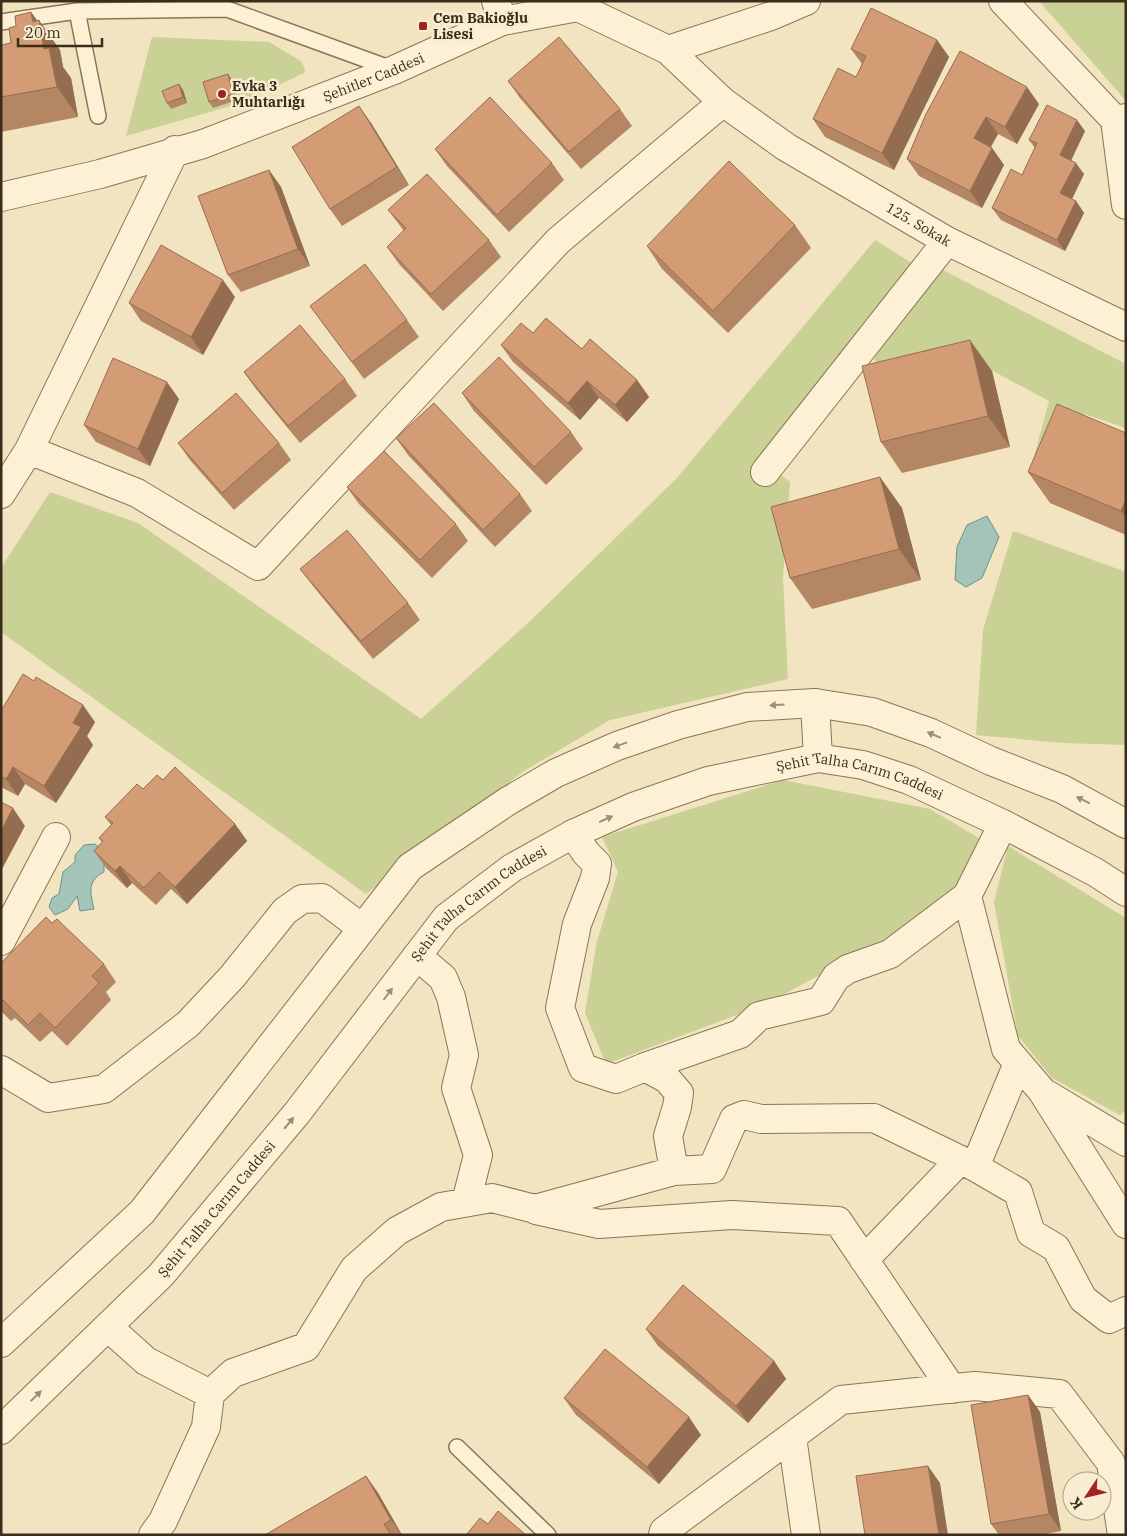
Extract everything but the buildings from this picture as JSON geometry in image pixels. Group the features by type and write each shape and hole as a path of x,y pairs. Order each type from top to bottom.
{"street":[{"path":"668,50 771,9 806,1"},
{"path":"1003,1 1120,119 1126,205"},
{"name":"Şehitler Caddesi","path":"1,197 100,174 176,150 203,144 394,70 499,11 578,7 668,50 723,102"},
{"path":"30,450 137,493 258,566 558,241 723,102"},
{"name":"125. Sokak","path":"723,102 786,147 947,241 1126,327"},
{"path":"1,494 30,450 176,150"},
{"path":"765,472 947,241"},
{"path":"815,703 818,758"},
{"path":"1,1343 142,1212 410,866 508,800 556,773 617,746 678,725 747,707 815,703 872,712 931,733 1062,789 1126,824"},
{"name":"Şehit Talha Carım Caddesi","path":"1,1430 161,1275 291,1120 446,918 512,868 573,834 634,807 708,781 818,758 863,765 909,780 1003,824 1095,872 1126,892"},
{"path":"573,834 586,853 597,864 595,878 577,924 560,1008 583,1068 616,1079 740,1034 759,1016 821,1001 836,977 848,969 890,954 967,896 1003,824"},
{"path":"1,941 56,837"},
{"path":"967,896 1006,1049 1042,1091 1126,1224"},
{"path":"1,1070 48,1098 104,1089 188,1024 232,977 285,911 302,899 322,898 362,928"},
{"path":"417,956 444,978 451,997 464,1055 456,1088 478,1154 466,1202"},
{"path":"864,1260 967,1164 1018,1063"},
{"path":"645,1067 667,1079 679,1093 677,1107 668,1136 674,1171"},
{"path":"1042,1091 1126,1142"},
{"path":"535,1209 674,1171 712,1170 734,1120 744,1115 761,1119 874,1118 967,1164 1018,1192 1031,1233 1056,1248 1083,1299 1109,1318 1126,1311"},
{"path":"153,1535 163,1521 206,1427 210,1394 233,1373 306,1346 354,1269 397,1231 441,1207 466,1202 492,1198 599,1224 732,1215 838,1221 952,1389"},
{"path":"108,1327 146,1361 210,1394"},
{"path":"663,1535 664,1530 841,1400 974,1386 1059,1394 1111,1463 1122,1535"},
{"path":"792,1437 806,1535"}],"lane":[{"path":"194,1 227,9 394,70"},
{"path":"1,22 77,11 227,9"},
{"path":"77,11 98,116"},
{"path":"458,1447 548,1535"}],"green space":[{"path":"1039,1 1126,1 1126,101"},
{"path":"152,37 269,42 301,61 305,69 304,73 241,103 126,136"},
{"path":"875,240 915,265 763,461 790,482 783,578 788,679 610,720 524,771 366,894 1,632 1,568 50,492 138,523 421,719 526,625 676,479"},
{"path":"935,266 1126,364 1126,428 1084,414 1052,479 1031,468 1049,401 965,356 886,374 874,359"},
{"path":"1013,531 1126,572 1126,745 1064,743 976,735 983,630"},
{"path":"783,780 930,809 982,840 957,893 891,942 810,980 766,1004 606,1064 585,1013 597,941 618,872 602,837"},
{"path":"1008,846 1126,918 1126,1110 1120,1115 1052,1078 1018,1036 994,902"}],"water":[{"path":"987,516 999,537 982,578 966,587 955,580 957,547 967,525"},
{"path":"95,844 104,852 104,872 92,883 91,897 94,909 80,911 77,896 68,909 55,915 49,907 52,898 59,894 63,872 75,862 75,855 84,845"}],"place":[{"name":"Cem Bakioğlu Lisesi","path":"423,26"},
{"name":"Evka 3 Muhtarlığı","path":"222,94"}]}
